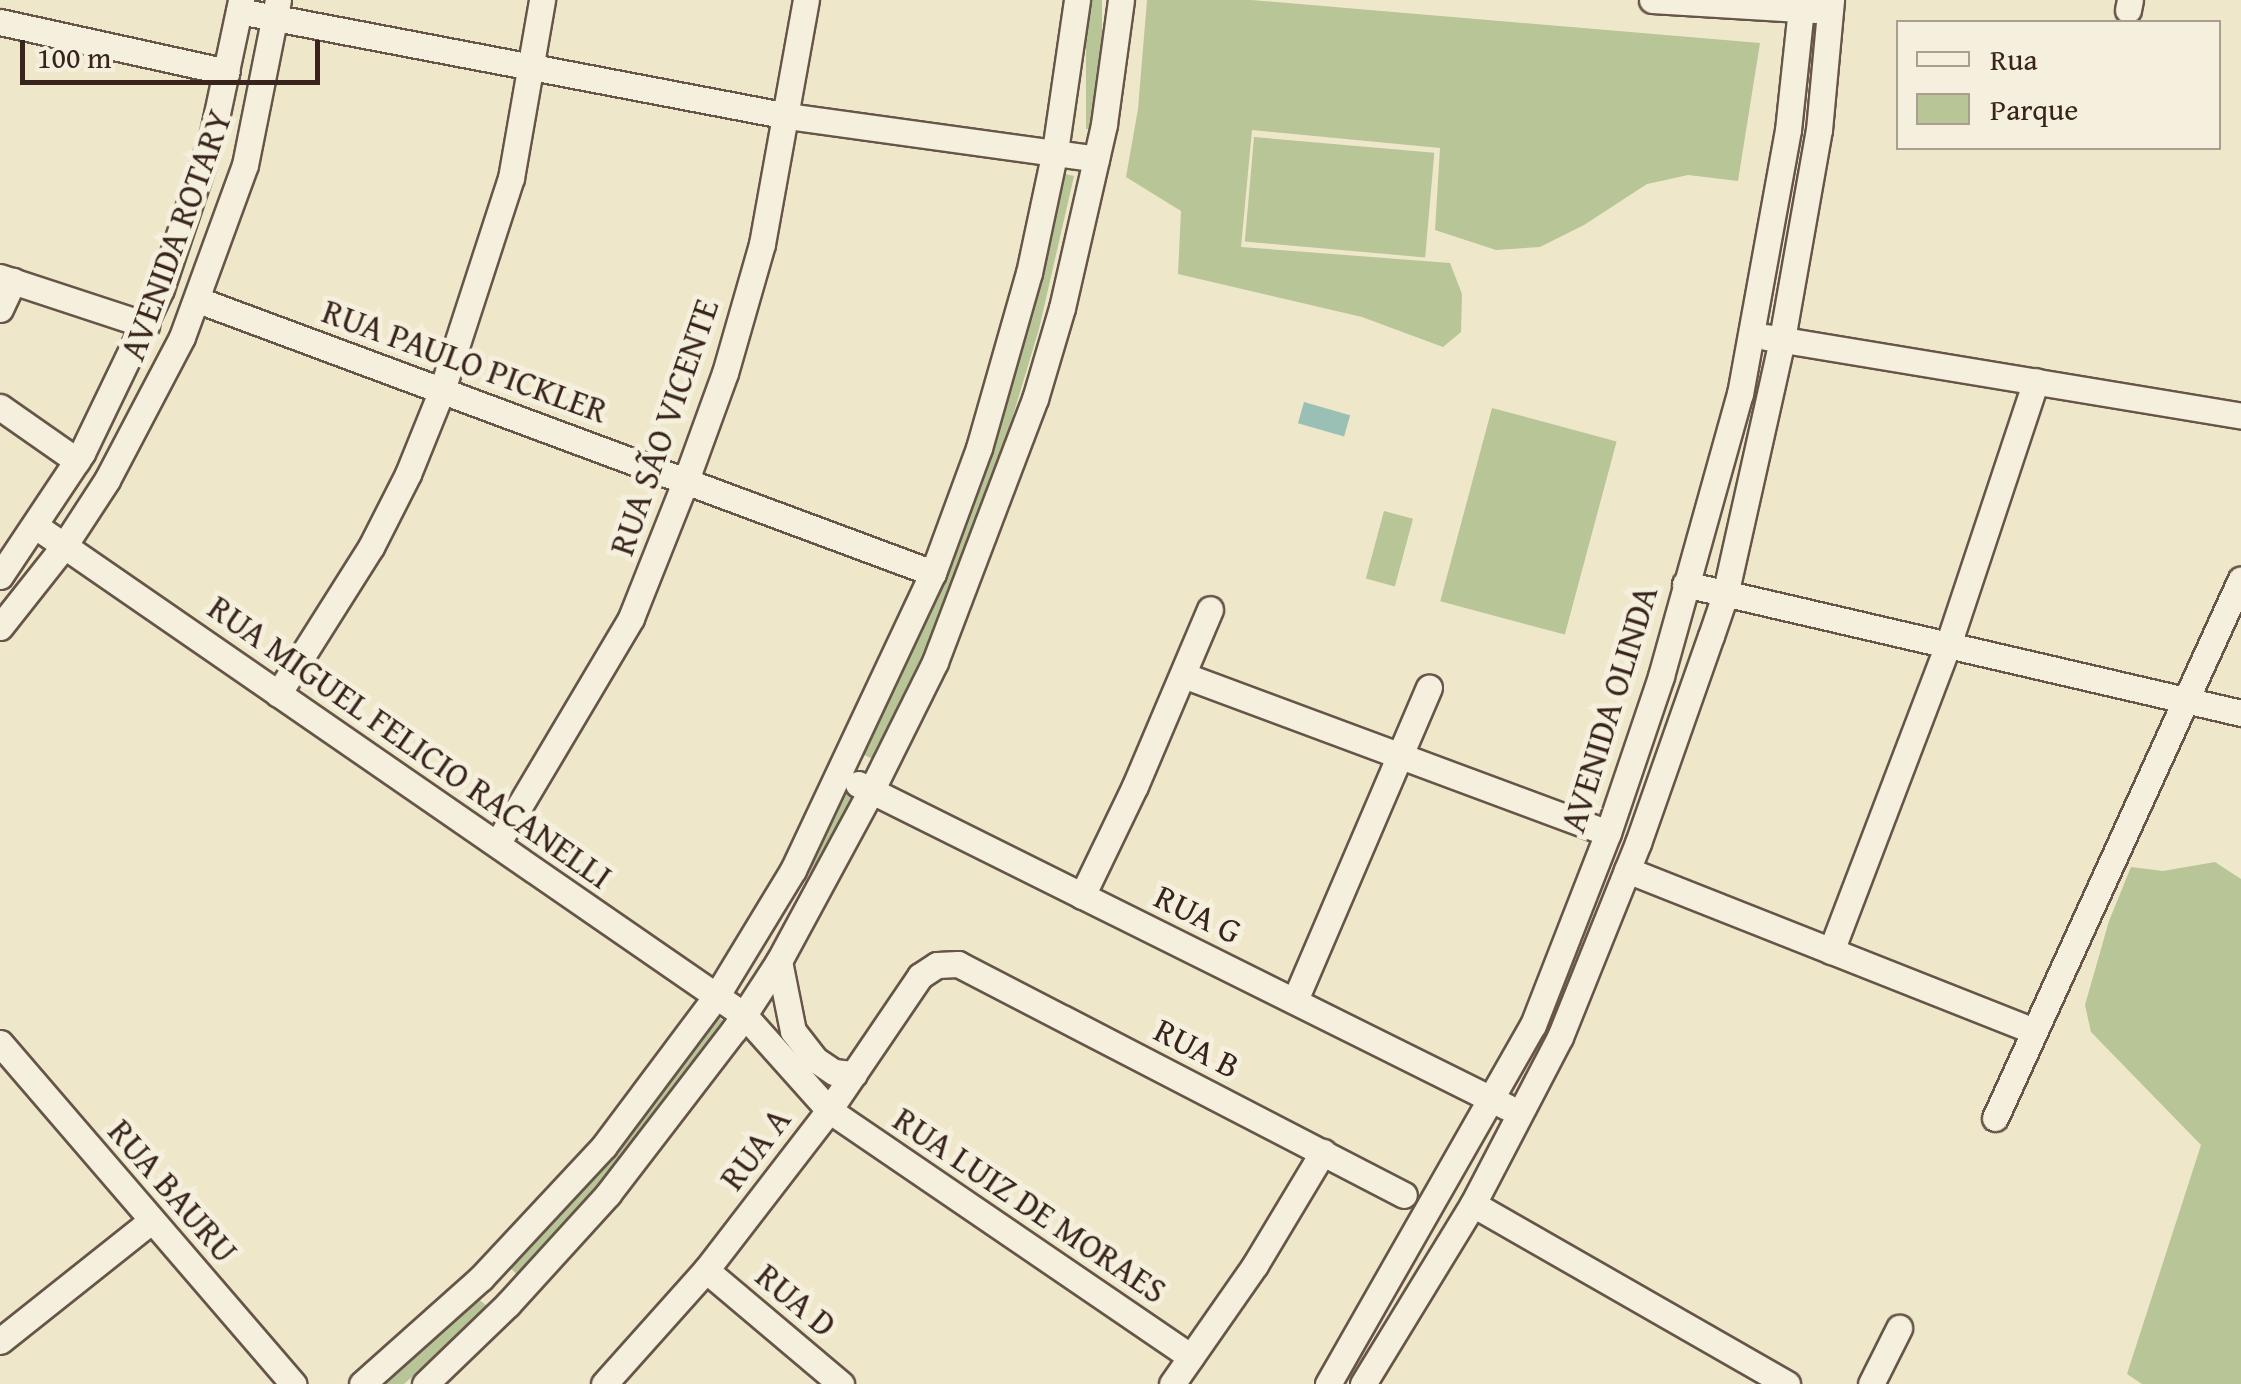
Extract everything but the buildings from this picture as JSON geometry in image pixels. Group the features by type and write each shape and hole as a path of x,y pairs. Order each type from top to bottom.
{"street":[{"path":"278,694 371,547 408,474 442,390 511,178 542,0"},
{"name":"RUA SÃO VICENTE","path":"496,844 631,618 686,480 745,305 788,116 806,0"},
{"path":"362,1384 482,1278 604,1146 717,995 793,870 933,573 1006,361 1055,151 1077,0"},
{"path":"426,1384 508,1304 608,1194 744,1015 779,961 872,792 935,662 1035,399 1062,308 1096,159 1122,0"},
{"path":"1652,0 1830,5"},
{"path":"240,5 277,8 788,116 1096,159"},
{"name":"AVENIDA ROTARY","path":"0,576 77,462 146,324 198,186 240,5"},
{"name":"AVENIDA OLINDA","path":"1328,1384 1396,1273 1533,1025 1608,834 1740,394 1788,130 1801,5"},
{"name":"AVENIDA OLINDA","path":"1363,1384 1472,1204 1560,1037 1627,870 1725,595 1782,338 1819,130 1830,5"},
{"name":"AVENIDA ROTARY","path":"0,627 64,546 135,430 198,300 245,165 277,8"},
{"path":"0,22 226,72"},
{"path":"0,308 7,279 146,324"},
{"name":"RUA PAULO PICKLER","path":"198,300 933,573"},
{"path":"1751,336 1782,338 2241,416"},
{"path":"1831,951 1948,646 2036,381"},
{"path":"0,407 77,462"},
{"name":"RUA MIGUEL FELICIO RACANELLI","path":"37,526 717,995 766,1036"},
{"path":"1995,1118 2183,698 2241,579"},
{"path":"1685,584 2241,713"},
{"path":"1082,896 1210,610"},
{"path":"1183,675 1608,834"},
{"path":"1294,1000 1429,687"},
{"path":"1643,726 1676,734"},
{"name":"RUA G","path":"840,776 1522,1115"},
{"path":"1627,870 2033,1031"},
{"path":"779,961 793,1031 816,1060 834,1072 854,1074"},
{"name":"RUA A","path":"604,1384 706,1270 829,1110 920,976 937,965 958,964"},
{"name":"RUA B","path":"958,964 1404,1195"},
{"path":"766,1036 788,1014"},
{"name":"RUA LUIZ DE MORAES","path":"766,1036 829,1110 1192,1357"},
{"name":"RUA BAURU","path":"0,1043 292,1384"},
{"path":"1172,1384 1255,1265 1323,1152"},
{"path":"1472,1204 1787,1384"},
{"path":"0,1341 152,1220"},
{"name":"RUA D","path":"706,1270 841,1384"},
{"path":"1396,1273 1422,1286"},
{"path":"482,1278 508,1304"},
{"path":"1871,1384 1899,1328"}],"green space":[{"path":"1086,0 1102,0 1102,129 1086,129"},
{"path":"1147,0 1251,0 1760,43 1738,181 1688,175 1647,184 1584,225 1540,247 1496,250 1435,230 1440,148 1252,130 1241,247 1450,263 1462,294 1461,332 1443,347 1362,317 1178,274 1181,211 1126,177 1138,109"},
{"path":"1254,137 1434,153 1425,257 1245,242"},
{"path":"1061,173 1074,176 1039,329 1008,432 935,628 873,759 860,753"},
{"path":"1492,408 1617,441 1565,635 1440,601"},
{"path":"1384,511 1413,519 1395,586 1366,579"},
{"path":"846,790 857,797 739,986 728,979"},
{"path":"2215,862 2241,879 2241,1384 2142,1384 2127,1374 2201,1145 2091,1032 2085,1005 2109,921 2131,867 2163,871"},
{"path":"715,1015 725,1022 603,1184 520,1277 510,1268 593,1176"},
{"path":"476,1297 487,1306 435,1356 404,1384 380,1384"}],"water":[{"path":"1304,402 1350,415 1344,436 1298,423"}]}
